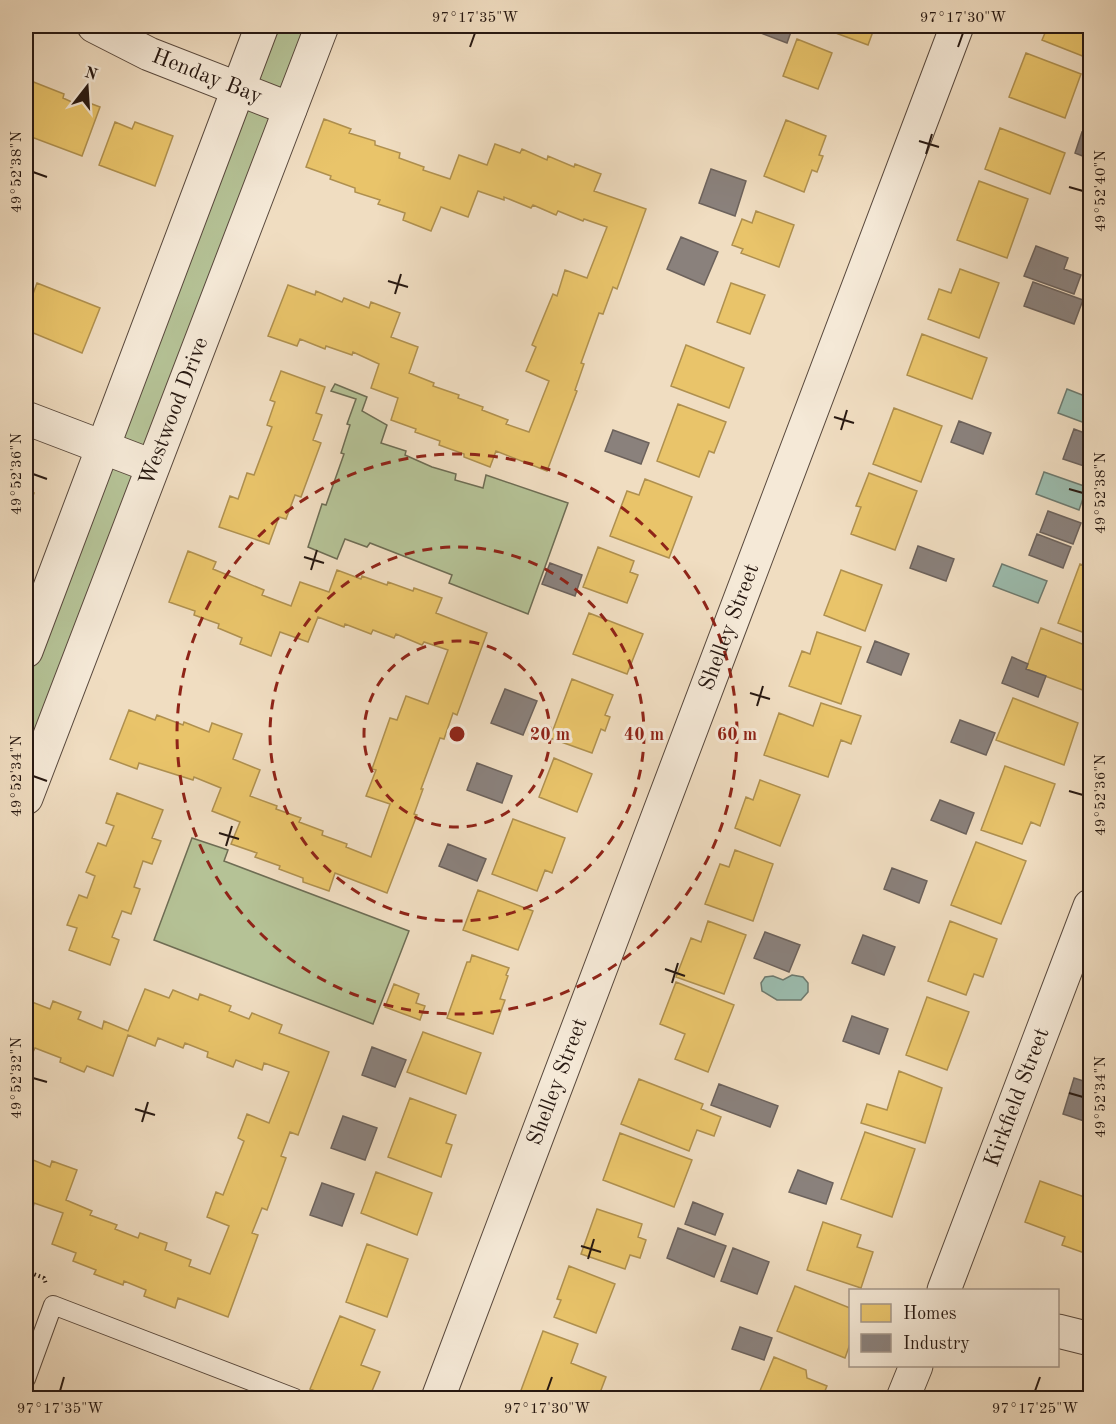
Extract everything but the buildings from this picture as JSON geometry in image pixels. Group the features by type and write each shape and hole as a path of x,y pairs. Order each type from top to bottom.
{"street":[{"name":"Henday Bay","path":"94,26 149,54 290,109"},
{"path":"26,651 262,26"},
{"name":"Westwood Drive","path":"26,798 322,26"},
{"name":"Shelley Street","path":"438,1398 957,26"},
{"path":"26,418 152,466"},
{"name":"Kirkfield Street","path":"944,1289 1090,906"},
{"path":"1059,1331 1090,1339"},
{"path":"903,1398 915,1367"}],"lane":[{"path":"26,1379 53,1305 295,1398"}],"green space":[{"path":"262,26 322,26 26,798 26,651"},
{"path":"335,384 367,397 362,411 387,425 381,443 406,451 405,455 432,467 456,474 455,480 483,488 486,475 568,503 528,614 449,583 452,575 370,543 367,547 345,539 337,559 308,547 322,504 326,505 344,454 341,453 350,425 347,424 356,399 331,391"},
{"path":"192,838 228,850 224,861 409,931 373,1024 154,940"}],"shaded area":[{"path":"1067,389 1090,398 1090,425 1058,413"},
{"path":"1044,472 1087,487 1079,510 1036,494"},
{"path":"1002,564 1047,581 1038,603 993,586"},
{"path":"792,975 803,977 808,983 808,992 801,1000 777,1000 762,991 761,983 765,977 773,976 783,980"}]}
